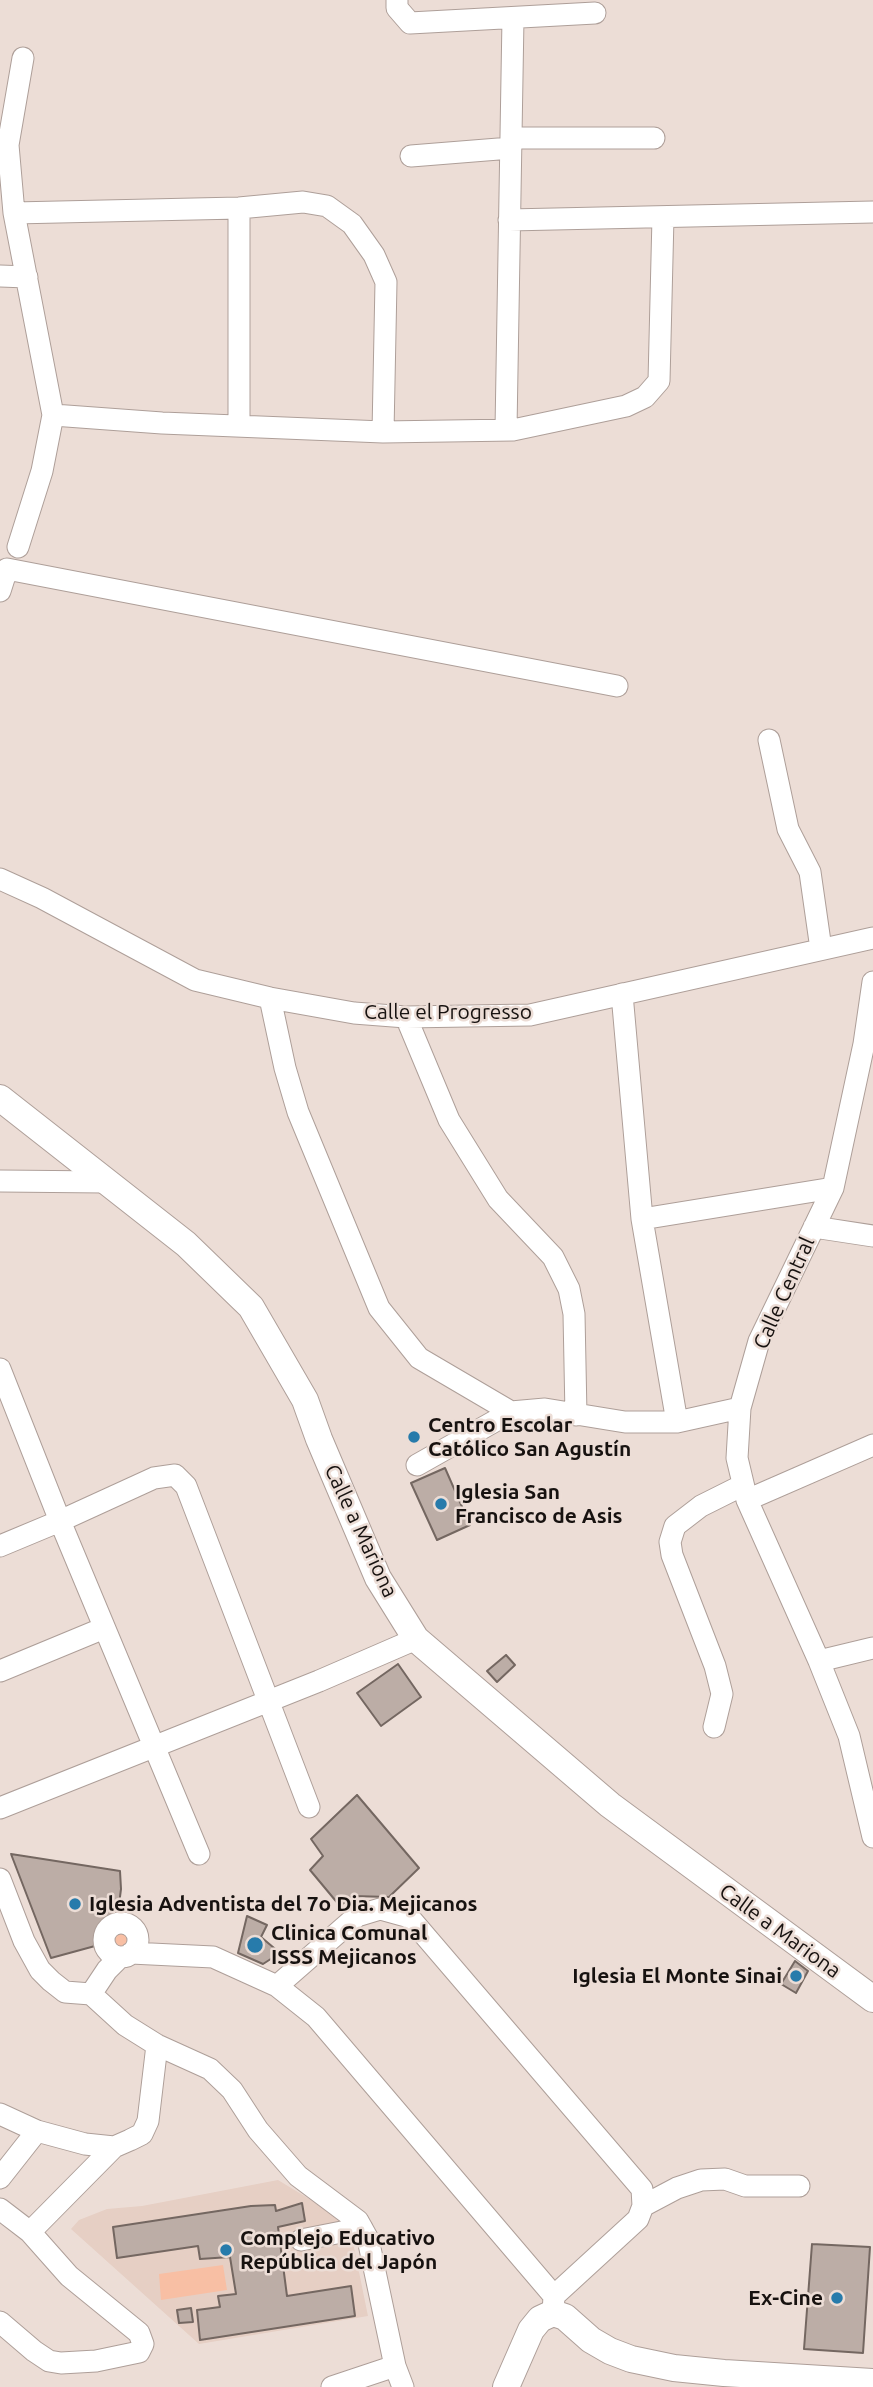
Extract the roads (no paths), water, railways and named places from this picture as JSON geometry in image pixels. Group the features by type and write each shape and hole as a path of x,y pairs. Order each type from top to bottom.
{"main road":[{"name":"Calle a Mariona","path":"0,1098 186,1244 251,1307 305,1400 378,1578 416,1639 610,1805 873,1999"},
{"path":"506,2387 531,2330 554,2305 591,2340 631,2359 674,2368 787,2382 873,2382"}],"street":[{"path":"397,0 397,8 410,23 595,13"},
{"path":"506,429 513,18"},
{"path":"0,591 7,569 9,546 42,471 53,415 14,214 8,145 23,58"},
{"path":"411,156 511,143 654,138"},
{"path":"14,214 239,208 303,202 327,206 352,224 374,255 386,282 383,432"},
{"path":"239,208 239,425"},
{"path":"509,220 873,212"},
{"path":"53,415 162,423 383,432 513,430 625,406 645,397 659,381 663,217"},
{"path":"0,276 27,278"},
{"path":"7,569 617,686"},
{"path":"769,740 788,829 810,872 821,948"},
{"name":"Calle el Progresso","path":"0,879 42,898 195,980 271,998 354,1013 406,1017 530,1015 873,938"},
{"name":"Calle Central","path":"873,982 833,1188 759,1341 740,1408 737,1458 745,1492 849,1736 873,1837"},
{"path":"622,994 642,1219 677,1422"},
{"path":"271,998 285,1068 298,1112 379,1308 419,1358 511,1412"},
{"path":"406,1017 449,1119 498,1199 553,1257 569,1289 574,1314 576,1415"},
{"path":"0,1181 106,1182"},
{"path":"642,1219 833,1188"},
{"path":"814,1227 873,1236"},
{"path":"0,1369 60,1521 199,1854"},
{"path":"417,1465 511,1412 545,1409 625,1422 677,1422 740,1408"},
{"path":"714,1727 722,1694 715,1666 671,1555 670,1542 675,1526 701,1506 873,1445"},
{"path":"0,1546 155,1478 175,1475 186,1486 309,1807"},
{"path":"0,1671 104,1628"},
{"path":"0,1808 319,1681 416,1639"},
{"path":"819,1661 873,1648"},
{"path":"0,1879 24,1941 40,1970 65,1992 92,1994 125,2025 157,2045 210,2069 232,2090 258,2130 298,2176 358,2221 368,2239 376,2268 395,2366 403,2387"},
{"path":"92,1994 107,1970 126,1955 213,1957 277,1986 316,2017 554,2305 638,2219 643,2206 642,2189 409,1917 380,1909 357,1916 277,1986"},
{"path":"30,2232 114,2147 142,2134 149,2121 157,2045"},
{"path":"0,2114 37,2131 85,2144 114,2147"},
{"path":"0,2178 37,2131"},
{"path":"643,2206 677,2188 701,2180 725,2179 745,2186 799,2186"},
{"path":"0,2208 30,2232 69,2276 139,2333 143,2344 139,2352 96,2361 61,2364 49,2361 34,2351 0,2322"},
{"path":"300,2240 362,2228"},
{"path":"332,2387 395,2366"}],"place":[{"name":"Centro Escolar Católico San Agustín","path":"414,1437"},
{"name":"Iglesia San Francisco de Asis","path":"441,1504"},
{"name":"Iglesia Adventista del 7o Dia. Mejicanos","path":"75,1904"},
{"name":"Clinica Comunal ISSS Mejicanos","path":"255,1945"},
{"name":"Iglesia El Monte Sinai","path":"796,1976"},
{"name":"Complejo Educativo República del Japón","path":"226,2250"},
{"name":"Ex-Cine","path":"837,2298"}]}
